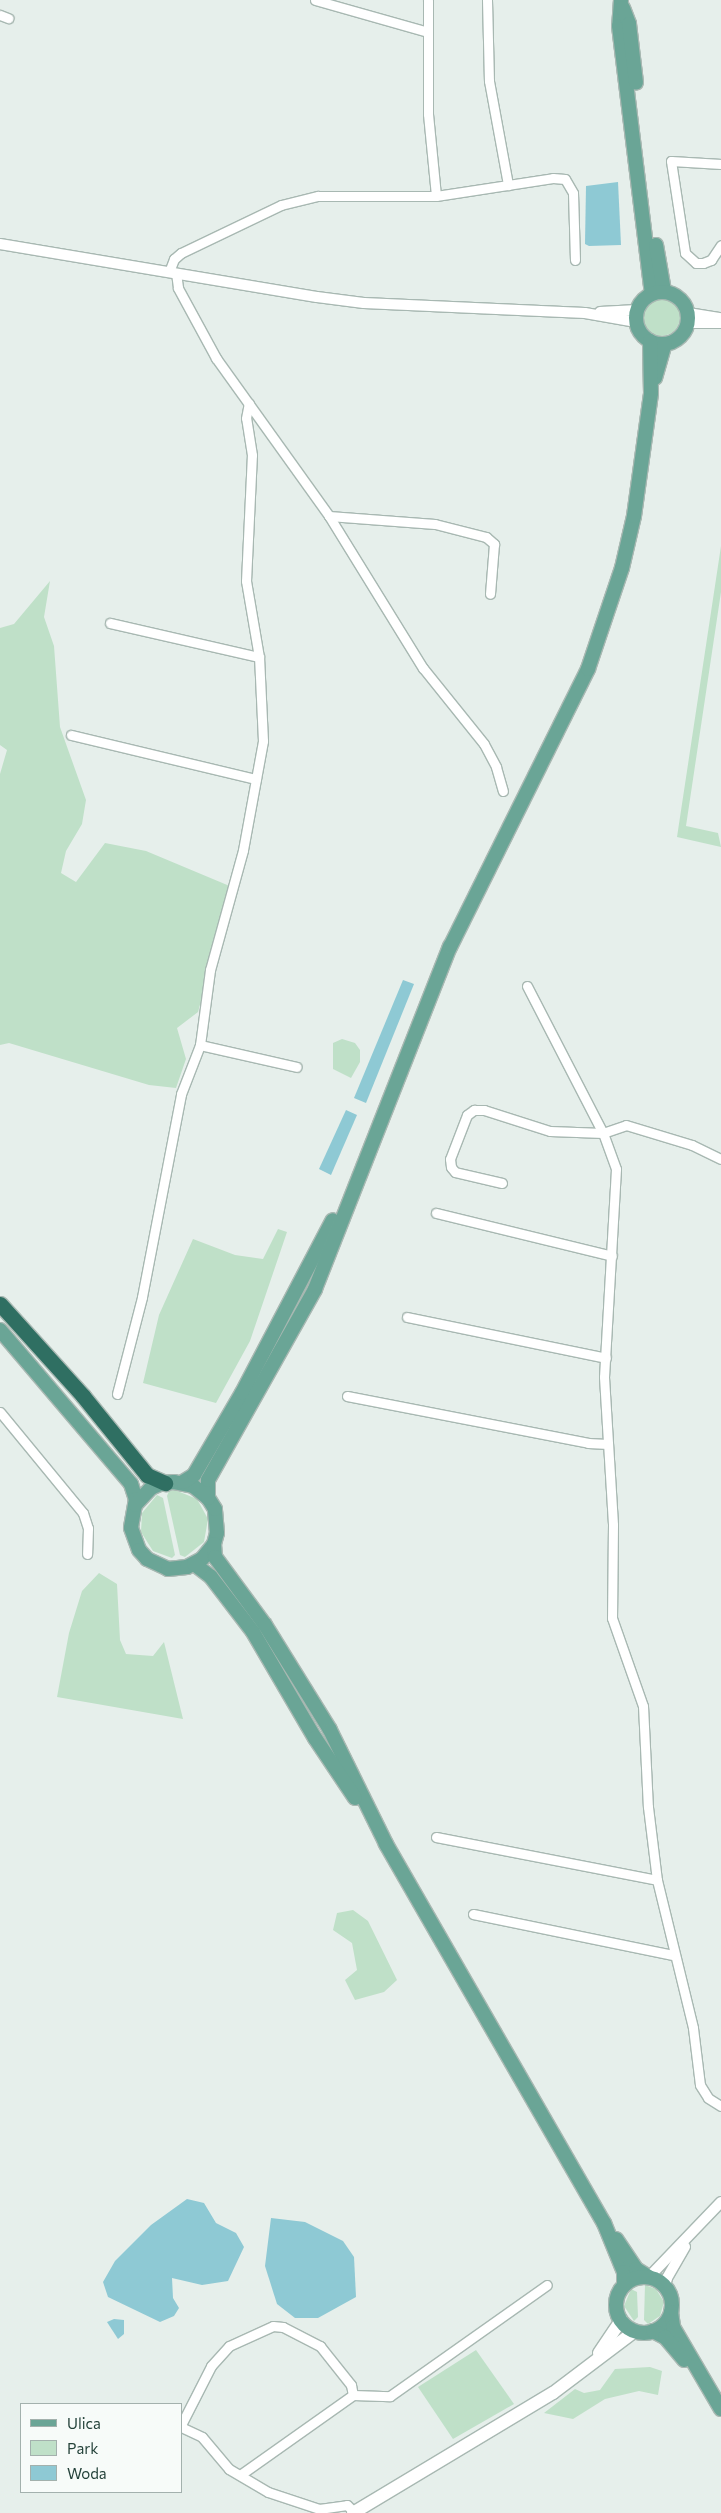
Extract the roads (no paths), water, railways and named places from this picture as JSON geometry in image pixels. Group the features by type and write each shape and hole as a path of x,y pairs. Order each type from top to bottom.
{"highway":[{"path":"0,1304 77,1389 147,1475 165,1483"}],"main road":[{"path":"621,2 629,24 658,292"},
{"path":"658,292 677,296 688,318 680,337 665,344 650,341 641,333 636,316 642,300 658,292"},
{"path":"650,341 651,393"},
{"path":"665,344 651,393 628,542 607,619 588,668 450,948 315,1289 208,1480 208,1498 218,1520 214,1544 215,1557 265,1625 330,1730 386,1844 604,2223 636,2269 666,2286 670,2294 673,2327 721,2409"},
{"path":"135,1505 151,1488 165,1483 183,1482 194,1475 238,1401 359,1174"},
{"path":"0,1330 70,1409 131,1484 136,1494 131,1528 138,1550 146,1559 168,1568 194,1564 214,1544"},
{"path":"183,1482 208,1498"},
{"path":"194,1564 211,1577 253,1632 315,1738 386,1844"},
{"path":"604,2223 624,2272 624,2285 617,2302 621,2320 635,2331"},
{"path":"624,2285 640,2277 650,2277"},
{"path":"353,2513 546,2397 635,2331 653,2331 661,2327 672,2312"},
{"path":"588,2366 621,2320"},
{"path":"653,2331 665,2337 703,2381"}],"street":[{"path":"315,0 428,32"},
{"path":"428,0 428,114 436,196"},
{"path":"487,0 489,81 508,185"},
{"path":"721,164 671,161 685,253 696,263 702,263 711,260 721,245"},
{"path":"503,791 484,744 423,668 329,516 216,358 187,308 172,273 174,259 181,253 281,205 318,196 436,196 553,178 564,179 571,185 575,260"},
{"path":"0,244 364,303 636,316"},
{"path":"688,318 721,318"},
{"path":"688,318 721,323"},
{"path":"117,1394 142,1297 181,1094 200,1045 210,970 243,850 263,741 259,657 246,580 252,455 246,418 248,403"},
{"path":"329,516 435,524 486,537 494,544 490,594"},
{"path":"110,623 259,657"},
{"path":"71,735 256,779"},
{"path":"527,986 603,1132 616,1169 606,1358 608,1444 613,1525 612,1618 643,1706 648,1807 657,1880 673,1955 693,2028 700,2086 708,2098 721,2106"},
{"path":"200,1045 297,1067"},
{"path":"502,1183 455,1172 451,1167 450,1159 467,1115 474,1110 484,1110 550,1131 603,1132 626,1125 692,1145 721,1159"},
{"path":"436,1213 612,1256"},
{"path":"407,1317 606,1358"},
{"path":"347,1396 588,1443 608,1444"},
{"path":"0,1412 83,1513 88,1528 86,1554"},
{"path":"436,1837 657,1880"},
{"path":"473,1914 673,1955"},
{"path":"650,2277 721,2202"},
{"path":"666,2286 673,2266 698,2228"},
{"path":"240,2475 353,2395 390,2396 547,2285"},
{"path":"182,2424 211,2366 229,2346 273,2326 283,2326 320,2346 351,2385 353,2395"},
{"path":"182,2427 202,2437 229,2469 268,2492 319,2509 347,2505 353,2513"}],"water":[{"path":"618,182 621,245 589,246 585,244 586,186"},
{"path":"403,980 414,984 366,1103 354,1098"},
{"path":"346,1110 357,1115 331,1175 319,1169"},
{"path":"187,2199 204,2203 216,2223 236,2233 244,2247 228,2281 202,2285 172,2278 173,2298 179,2308 174,2316 160,2322 108,2297 103,2282 115,2261 151,2225"},
{"path":"271,2218 305,2222 343,2241 354,2257 356,2297 318,2318 295,2318 277,2304 265,2266"},
{"path":"114,2319 124,2320 124,2334 118,2339 107,2322"}]}
